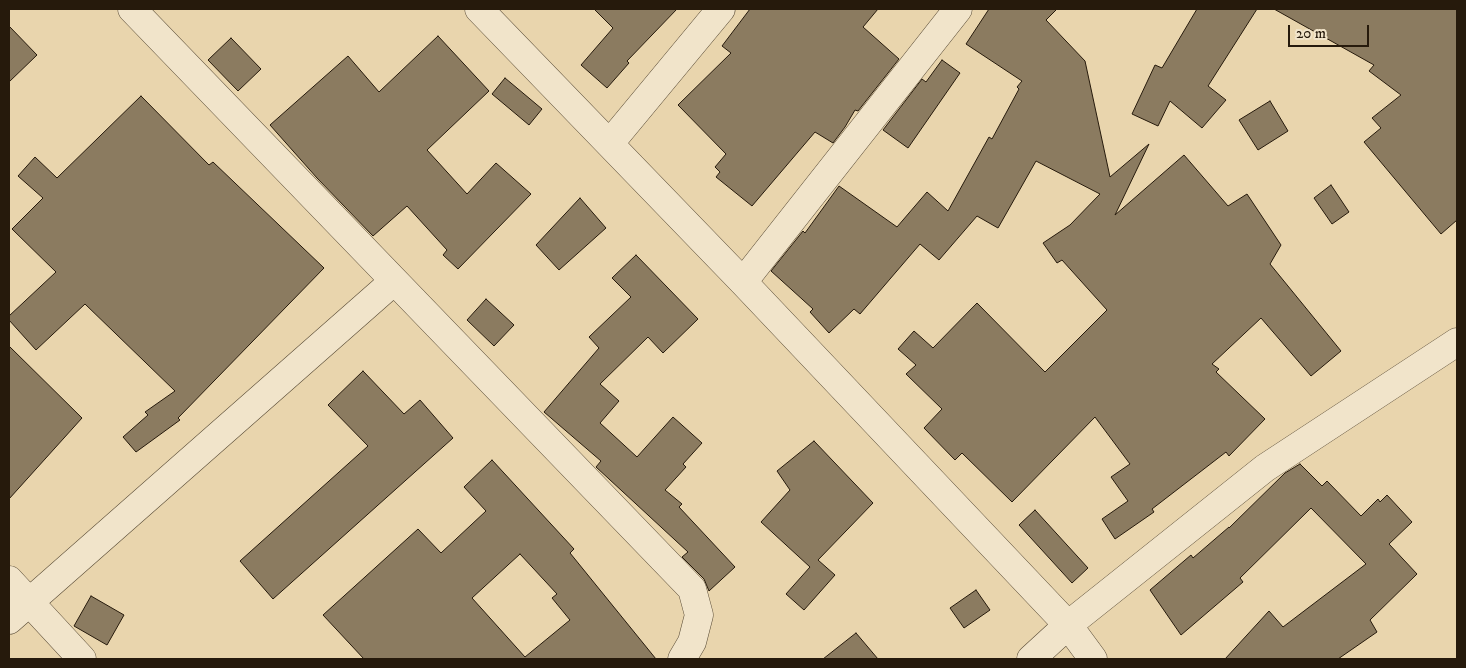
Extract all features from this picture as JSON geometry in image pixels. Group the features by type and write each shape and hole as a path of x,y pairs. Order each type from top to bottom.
{"street":[{"path":"132,9 692,589 699,615 692,642 682,659"},
{"path":"479,9 743,282 1068,625 1093,659"},
{"path":"610,143 721,9"},
{"path":"743,282 958,9"},
{"path":"9,620 394,281"},
{"path":"1031,659 1068,625 1265,468 1457,342"},
{"path":"9,580 82,659"}],"building":[{"path":"594,9 677,9 627,61 629,63 607,88 581,65 613,28"},
{"path":"750,9 878,9 863,27 899,59 858,111 855,110 833,143 815,132 752,206 716,177 720,172 715,167 726,154 678,105 731,53 722,46"},
{"path":"989,9 1057,9 1046,20 1085,61 1110,177 1149,144 1115,215 1184,155 1228,206 1247,194 1281,245 1270,264 1341,351 1311,376 1261,318 1212,364 1219,369 1216,372 1265,419 1229,456 1226,452 1152,509 1154,512 1115,539 1102,519 1128,501 1111,477 1130,464 1095,417 1012,502 962,453 955,460 924,428 942,409 906,374 916,365 898,349 914,331 933,348 977,303 1045,372 1107,310 1062,260 1057,263 1043,243 1070,225 1100,194 1036,161 998,228 977,216 939,260 920,244 860,314 854,309 829,333 810,312 813,309 771,271 803,231 805,233 839,186 897,227 927,192 948,211 989,137 992,139 1019,89 1017,87 1022,81 966,44"},
{"path":"1197,9 1257,9 1208,86 1226,100 1202,128 1170,101 1158,126 1132,114 1155,65 1162,68"},
{"path":"1274,9 1457,9 1457,220 1441,234 1364,142 1381,128 1372,118 1401,95 1369,71 1374,65"},
{"path":"9,26 37,55 9,82"},
{"path":"438,36 489,91 427,150 467,194 496,163 531,194 458,269 443,255 447,250 407,206 373,236 317,178 270,125 348,56 379,92"},
{"path":"231,38 261,69 238,91 208,60"},
{"path":"942,60 960,73 908,148 883,130 922,79 926,82"},
{"path":"505,78 542,109 529,125 492,94"},
{"path":"141,96 209,165 213,162 324,268 178,418 180,420 136,452 123,437 148,415 145,412 175,391 85,304 36,350 9,320 9,316 56,272 12,229 43,198 18,176 35,157 57,178"},
{"path":"1270,101 1288,131 1258,150 1239,120"},
{"path":"1331,185 1349,212 1332,224 1314,198"},
{"path":"580,198 606,228 559,270 536,245"},
{"path":"636,255 698,319 663,353 648,337 600,384 619,401 600,423 637,457 673,417 702,443 683,464 686,467 665,490 682,504 679,507 735,567 709,591 704,579 682,557 688,552 596,467 601,461 544,412 599,348 589,337 631,297 612,278"},
{"path":"486,299 514,325 494,346 467,320"},
{"path":"9,346 82,418 9,499"},
{"path":"363,371 404,414 420,400 453,438 273,599 240,561 368,446 328,405"},
{"path":"814,441 873,503 818,560 835,575 804,610 786,594 810,567 761,522 790,490 777,471"},
{"path":"492,460 574,549 570,553 656,659 364,659 323,615 418,529 441,553 486,511 464,487","holes":["520,554 557,594 552,598 570,620 525,657 472,598"]},
{"path":"1300,464 1322,486 1327,481 1361,516 1378,499 1380,502 1387,495 1412,522 1389,544 1417,574 1370,620 1377,632 1338,659 1225,659 1269,611 1283,627 1366,564 1311,508 1240,578 1243,582 1181,635 1150,590 1191,555 1193,558 1229,528 1285,473"},
{"path":"1035,510 1088,568 1072,583 1019,525"},
{"path":"976,590 990,610 964,628 950,608"},
{"path":"91,596 124,615 107,645 74,626"},
{"path":"856,633 878,659 823,659"}]}
